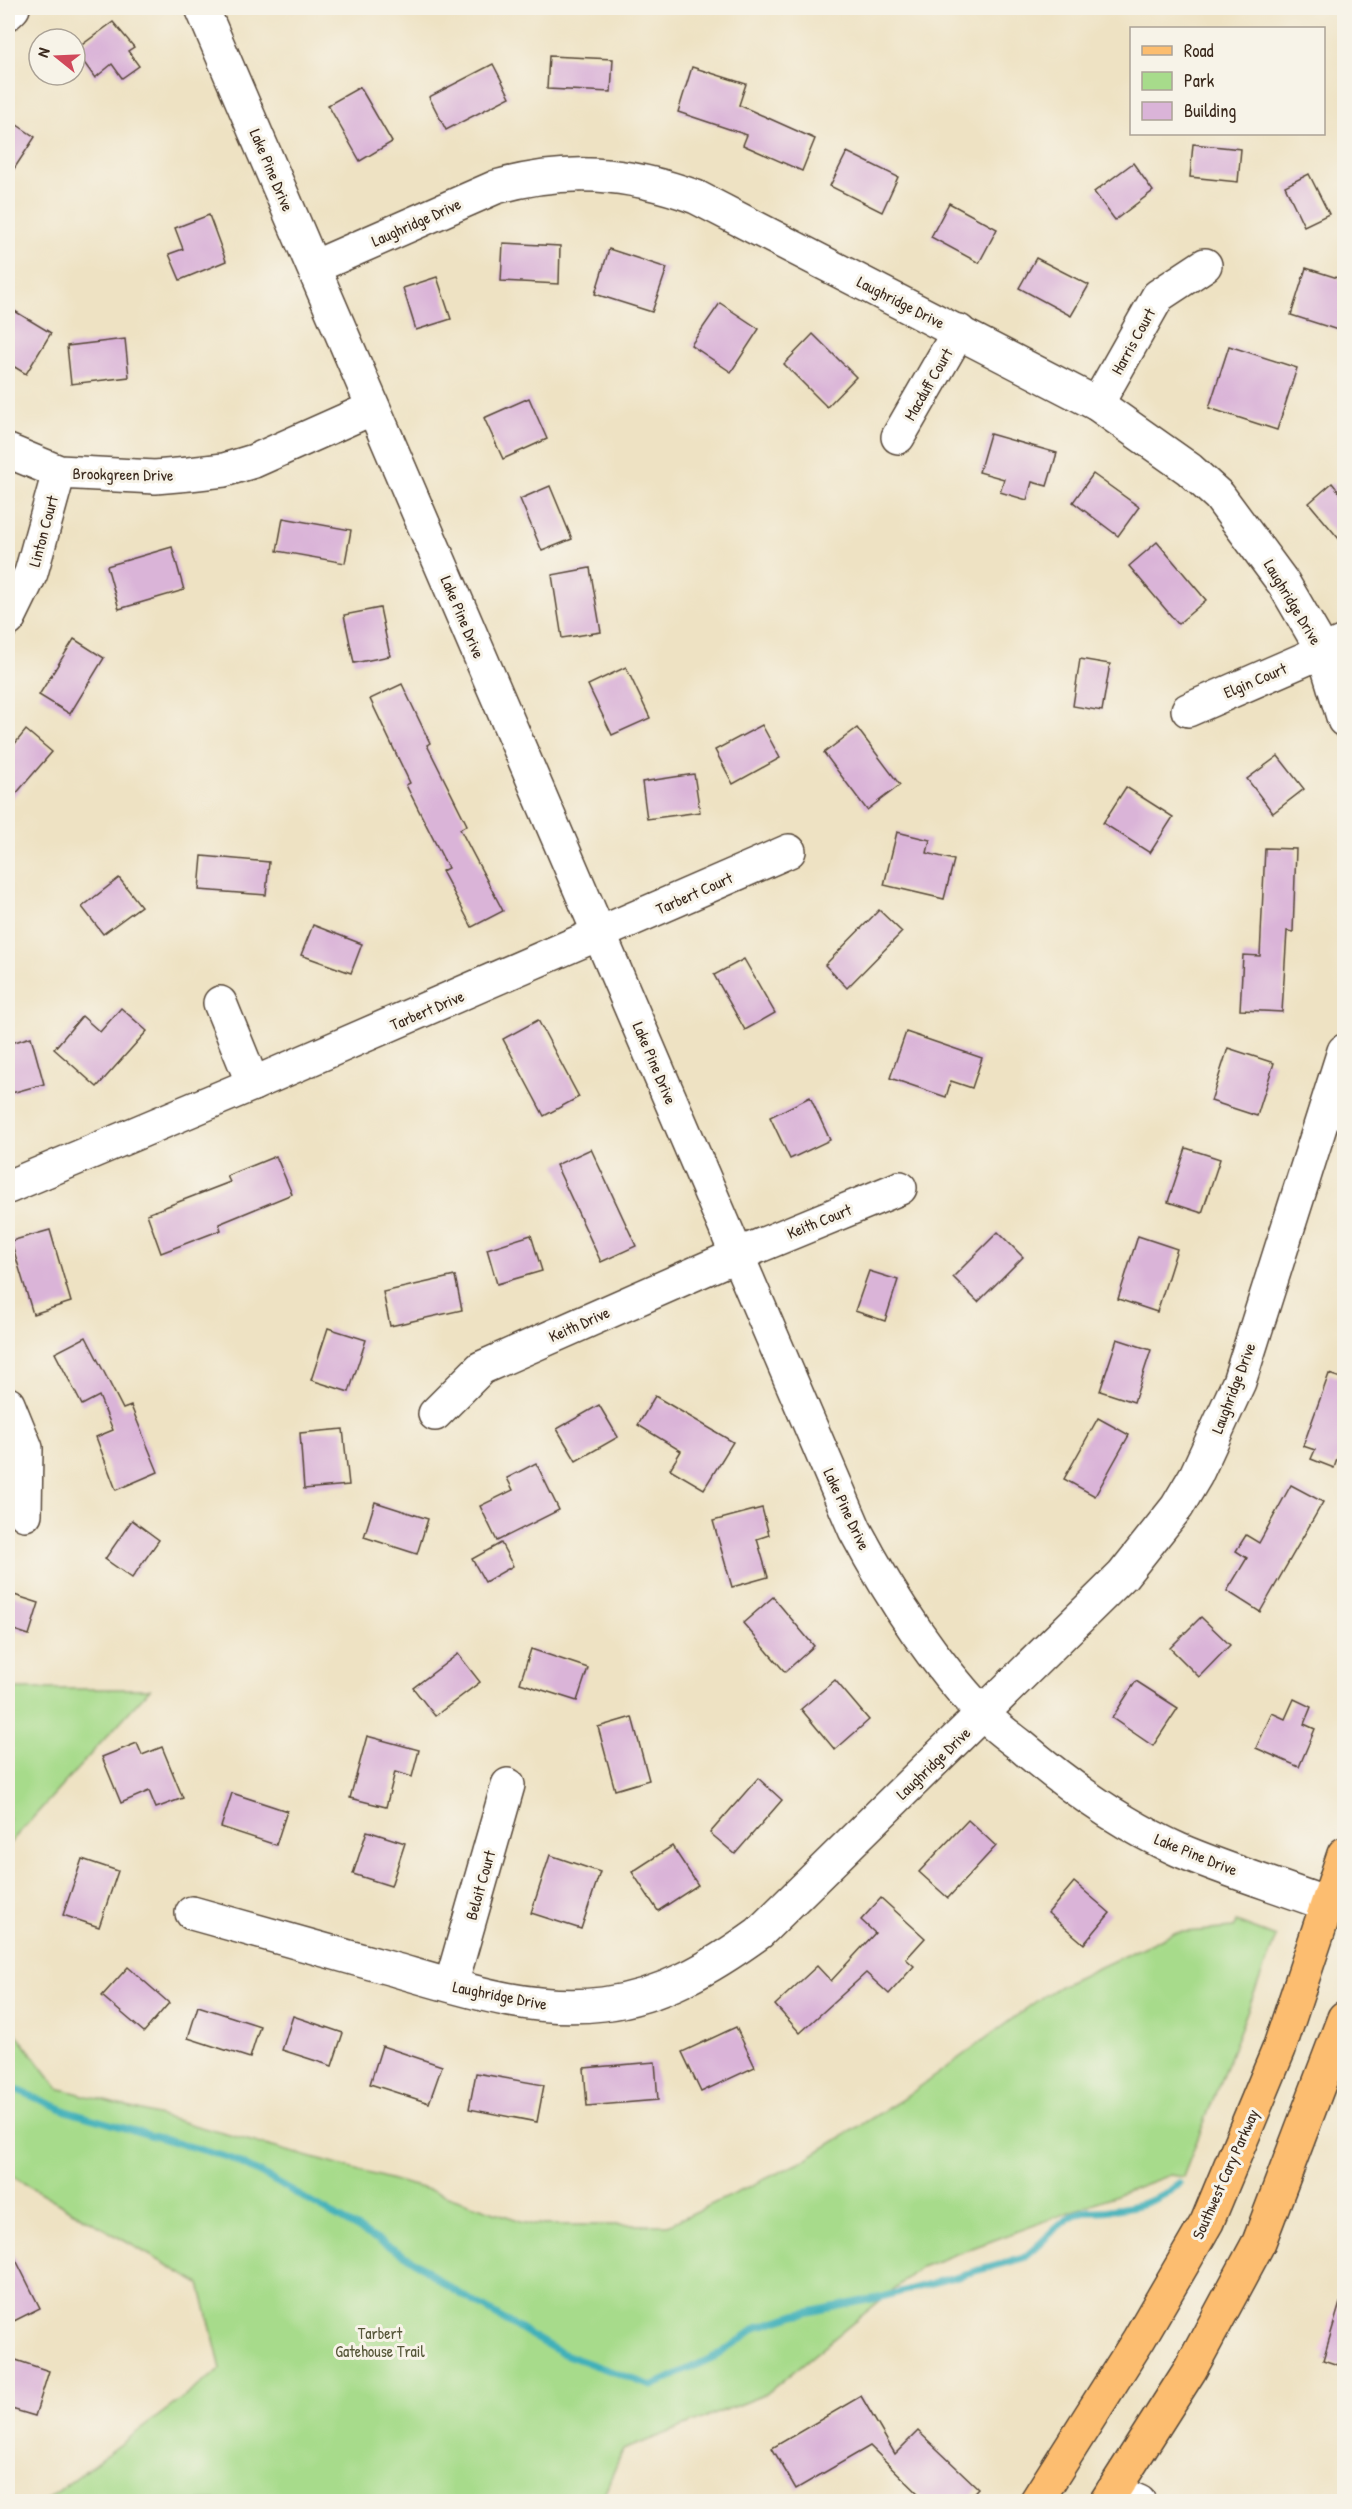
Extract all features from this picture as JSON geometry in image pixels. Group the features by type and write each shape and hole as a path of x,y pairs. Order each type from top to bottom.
{"main road":[{"name":"Southwest Cary Parkway","path":"1036,2502 1139,2339 1207,2222 1337,1908 1344,1854"},
{"path":"1119,2498 1259,2242 1344,2018"}],"street":[{"path":"8,13 13,8"},
{"name":"Lake Pine Drive","path":"201,8 855,1530 874,1567 925,1645 983,1714 1064,1781 1147,1834 1180,1850 1337,1908"},
{"name":"Laughridge Drive","path":"314,267 496,187 526,179 580,174 629,177 661,184 696,197 1097,404 1189,469 1219,496 1284,584 1334,646 1344,720"},
{"name":"Harris Court","path":"1097,404 1158,296 1205,265"},
{"name":"Macduff Court","path":"898,437 959,332"},
{"name":"Brookgreen Drive","path":"8,451 59,472 155,477 224,470 254,462 373,408"},
{"name":"Linton Court","path":"8,620 31,573 59,472"},
{"name":"Elgin Court","path":"1188,710 1334,646"},
{"name":"Tarbert Court","path":"600,934 789,850"},
{"name":"Tarbert Drive","path":"8,1187 600,934"},
{"path":"220,1003 253,1084"},
{"name":"Laughridge Drive","path":"192,1913 531,2005 568,2007 605,2004 648,1994 683,1981 718,1963 759,1933 1123,1575 1160,1530 1196,1475 1239,1382 1344,1051"},
{"name":"Keith Court","path":"737,1255 900,1188"},
{"name":"Keith Drive","path":"435,1414 481,1368 737,1255"},
{"path":"8,1404 26,1448 25,1514"},
{"name":"Beloit Court","path":"451,1985 508,1785"}],"shaded area":[{"path":"1344,2286 1344,2360 1320,2352 1341,2288"}],"green space":[{"path":"8,1689 150,1689 8,1845"},
{"name":"Tarbert Gatehouse Trail","path":"1236,1922 1276,1937 1183,2177 1170,2175 921,2267 766,2394 623,2450 601,2501 45,2501 221,2369 200,2284 8,2174 8,2023 58,2088 433,2191 533,2225 668,2225 801,2162 906,2097 1060,1986 1173,1933 1234,1928"}],"building":[{"path":"113,22 134,47 128,51 139,66 122,78 112,64 95,78 87,67 87,41"},
{"path":"549,56 613,59 611,92 547,89"},
{"path":"493,64 510,97 446,130 429,97"},
{"path":"692,67 746,84 739,105 815,139 802,171 743,145 747,135 678,112"},
{"path":"360,87 392,142 360,161 328,105"},
{"path":"8,119 35,137 8,178"},
{"path":"1193,144 1241,149 1238,182 1190,177"},
{"path":"847,152 898,177 882,212 830,186"},
{"path":"1133,163 1153,191 1115,220 1094,192"},
{"path":"1309,174 1329,214 1304,226 1285,186"},
{"path":"949,203 997,229 979,263 931,237"},
{"path":"209,215 226,261 180,280 169,254 183,249 175,228"},
{"path":"503,243 560,246 559,284 501,281"},
{"path":"609,249 667,268 652,312 595,294"},
{"path":"1036,258 1089,285 1071,316 1019,288"},
{"path":"1306,268 1344,280 1344,332 1291,315"},
{"path":"437,277 451,319 416,330 403,288"},
{"path":"720,303 759,329 731,372 691,345"},
{"path":"8,307 51,333 26,374 8,363"},
{"path":"813,334 856,377 827,407 784,364"},
{"path":"125,339 129,377 71,384 67,346"},
{"path":"1229,346 1297,368 1277,430 1209,408"},
{"path":"529,398 547,439 503,459 484,418"},
{"path":"990,434 1057,453 1047,486 1032,482 1027,500 1000,492 1004,479 979,472"},
{"path":"1093,474 1139,507 1118,536 1073,502"},
{"path":"1332,483 1344,498 1344,545 1309,503"},
{"path":"550,486 572,539 542,551 520,499"},
{"path":"283,518 351,530 345,563 277,551"},
{"path":"1157,542 1206,600 1178,624 1129,566"},
{"path":"172,547 184,590 119,609 107,566"},
{"path":"590,568 601,632 562,638 552,575"},
{"path":"380,608 390,656 354,663 344,615"},
{"path":"74,639 104,658 70,714 39,695"},
{"path":"1080,659 1110,664 1102,711 1073,706"},
{"path":"626,667 650,718 612,735 588,685"},
{"path":"402,684 430,743 427,745 467,825 460,829 503,911 472,927 442,871 448,868 406,785 410,783 370,699"},
{"path":"762,725 780,758 733,784 715,750"},
{"path":"857,728 900,785 867,810 824,753"},
{"path":"26,730 52,752 8,803 8,752"},
{"path":"1278,756 1304,789 1273,813 1247,779"},
{"path":"694,774 700,812 647,819 642,782"},
{"path":"1126,787 1173,817 1150,853 1103,823"},
{"path":"897,832 930,840 927,853 954,860 944,899 884,885"},
{"path":"1265,848 1296,849 1293,932 1287,931 1282,1012 1240,1010 1243,955 1260,956"},
{"path":"202,856 269,862 266,895 199,890"},
{"path":"119,878 141,906 103,934 82,907"},
{"path":"879,910 902,932 847,988 825,965"},
{"path":"313,925 362,944 351,973 301,955"},
{"path":"744,959 775,1013 745,1030 714,975"},
{"path":"121,1008 147,1031 97,1087 54,1049 82,1016 100,1032"},
{"path":"538,1020 579,1097 544,1116 503,1039"},
{"path":"906,1032 982,1058 972,1088 951,1081 946,1097 890,1078"},
{"path":"31,1037 44,1084 8,1094 8,1044"},
{"path":"1228,1048 1274,1063 1257,1116 1211,1101"},
{"path":"810,1097 830,1140 790,1159 770,1117"},
{"path":"1186,1148 1220,1159 1202,1213 1168,1202"},
{"path":"591,1149 636,1246 601,1262 556,1165"},
{"path":"276,1156 292,1194 219,1224 221,1230 161,1253 147,1214 230,1182 227,1176"},
{"path":"50,1230 71,1302 33,1314 11,1241"},
{"path":"998,1232 1023,1257 978,1302 953,1277"},
{"path":"531,1235 542,1271 497,1284 487,1249"},
{"path":"1138,1236 1177,1249 1157,1312 1118,1299"},
{"path":"869,1271 898,1280 885,1321 855,1311"},
{"path":"455,1276 462,1310 390,1326 383,1292"},
{"path":"328,1328 366,1340 349,1392 311,1380"},
{"path":"86,1337 123,1409 131,1406 158,1472 116,1490 96,1437 113,1430 99,1396 82,1405 55,1353"},
{"path":"1117,1339 1151,1350 1134,1402 1100,1391"},
{"path":"1329,1374 1344,1379 1344,1439 1334,1468 1311,1459 1315,1450 1303,1446"},
{"path":"655,1396 733,1442 704,1489 670,1469 681,1451 638,1425"},
{"path":"599,1405 618,1437 576,1461 557,1429"},
{"path":"1098,1418 1129,1435 1095,1496 1064,1479"},
{"path":"343,1429 349,1485 304,1489 300,1433"},
{"path":"536,1463 559,1510 497,1541 480,1506 513,1490 507,1478"},
{"path":"1291,1485 1323,1502 1260,1612 1227,1591 1247,1558 1236,1551 1246,1535 1259,1543"},
{"path":"375,1502 428,1519 417,1554 364,1537"},
{"path":"762,1508 769,1535 757,1539 768,1577 732,1587 713,1521"},
{"path":"132,1520 159,1540 132,1578 105,1559"},
{"path":"501,1543 513,1566 485,1582 472,1559"},
{"path":"8,1593 39,1603 29,1635 8,1628"},
{"path":"773,1597 814,1646 785,1672 743,1623"},
{"path":"1201,1617 1230,1645 1199,1677 1170,1648"},
{"path":"531,1649 588,1668 577,1701 520,1683"},
{"path":"458,1654 480,1682 435,1716 413,1688"},
{"path":"835,1680 869,1720 835,1750 801,1709"},
{"path":"1136,1681 1178,1708 1153,1746 1112,1718"},
{"path":"1294,1699 1311,1707 1304,1724 1315,1729 1299,1767 1256,1748 1272,1713 1285,1719"},
{"path":"632,1717 649,1780 615,1790 598,1727"},
{"path":"367,1736 419,1750 412,1777 395,1772 386,1807 350,1798"},
{"path":"137,1743 142,1755 162,1747 183,1798 156,1808 149,1791 121,1803 102,1757"},
{"path":"758,1778 782,1800 735,1854 710,1833"},
{"path":"232,1793 287,1811 276,1845 221,1827"},
{"path":"968,1820 996,1846 948,1898 919,1872"},
{"path":"367,1831 405,1843 391,1886 353,1874"},
{"path":"672,1846 698,1885 658,1911 632,1872"},
{"path":"550,1855 600,1872 581,1929 531,1913"},
{"path":"82,1859 118,1871 99,1927 63,1915"},
{"path":"1074,1882 1110,1913 1084,1944 1048,1913"},
{"path":"881,1898 925,1938 906,1959 914,1966 889,1994 866,1973 800,2033 775,2005 817,1966 831,1981 875,1933 861,1920"},
{"path":"128,1967 169,2003 144,2032 102,1996"},
{"path":"198,2006 260,2026 250,2058 188,2038"},
{"path":"293,2016 343,2033 332,2066 282,2050"},
{"path":"736,2027 755,2067 701,2092 682,2052"},
{"path":"382,2046 442,2066 429,2103 370,2084"},
{"path":"655,2062 658,2100 587,2106 584,2068"},
{"path":"476,2073 544,2085 537,2122 469,2109"},
{"path":"8,2244 40,2308 8,2324"},
{"path":"1340,2303 1344,2304 1344,2367 1323,2360"},
{"path":"13,2359 49,2371 35,2416 8,2408 8,2376"},
{"path":"861,2396 895,2454 918,2431 978,2488 965,2502 927,2502 870,2446 796,2489 772,2448"}],"waterway":[{"path":"8,2086 69,2112 230,2158 413,2260 447,2286 561,2353 652,2386 718,2355 758,2327 795,2315 882,2297 1023,2258 1075,2214 1138,2205 1156,2199 1179,2183"}]}
